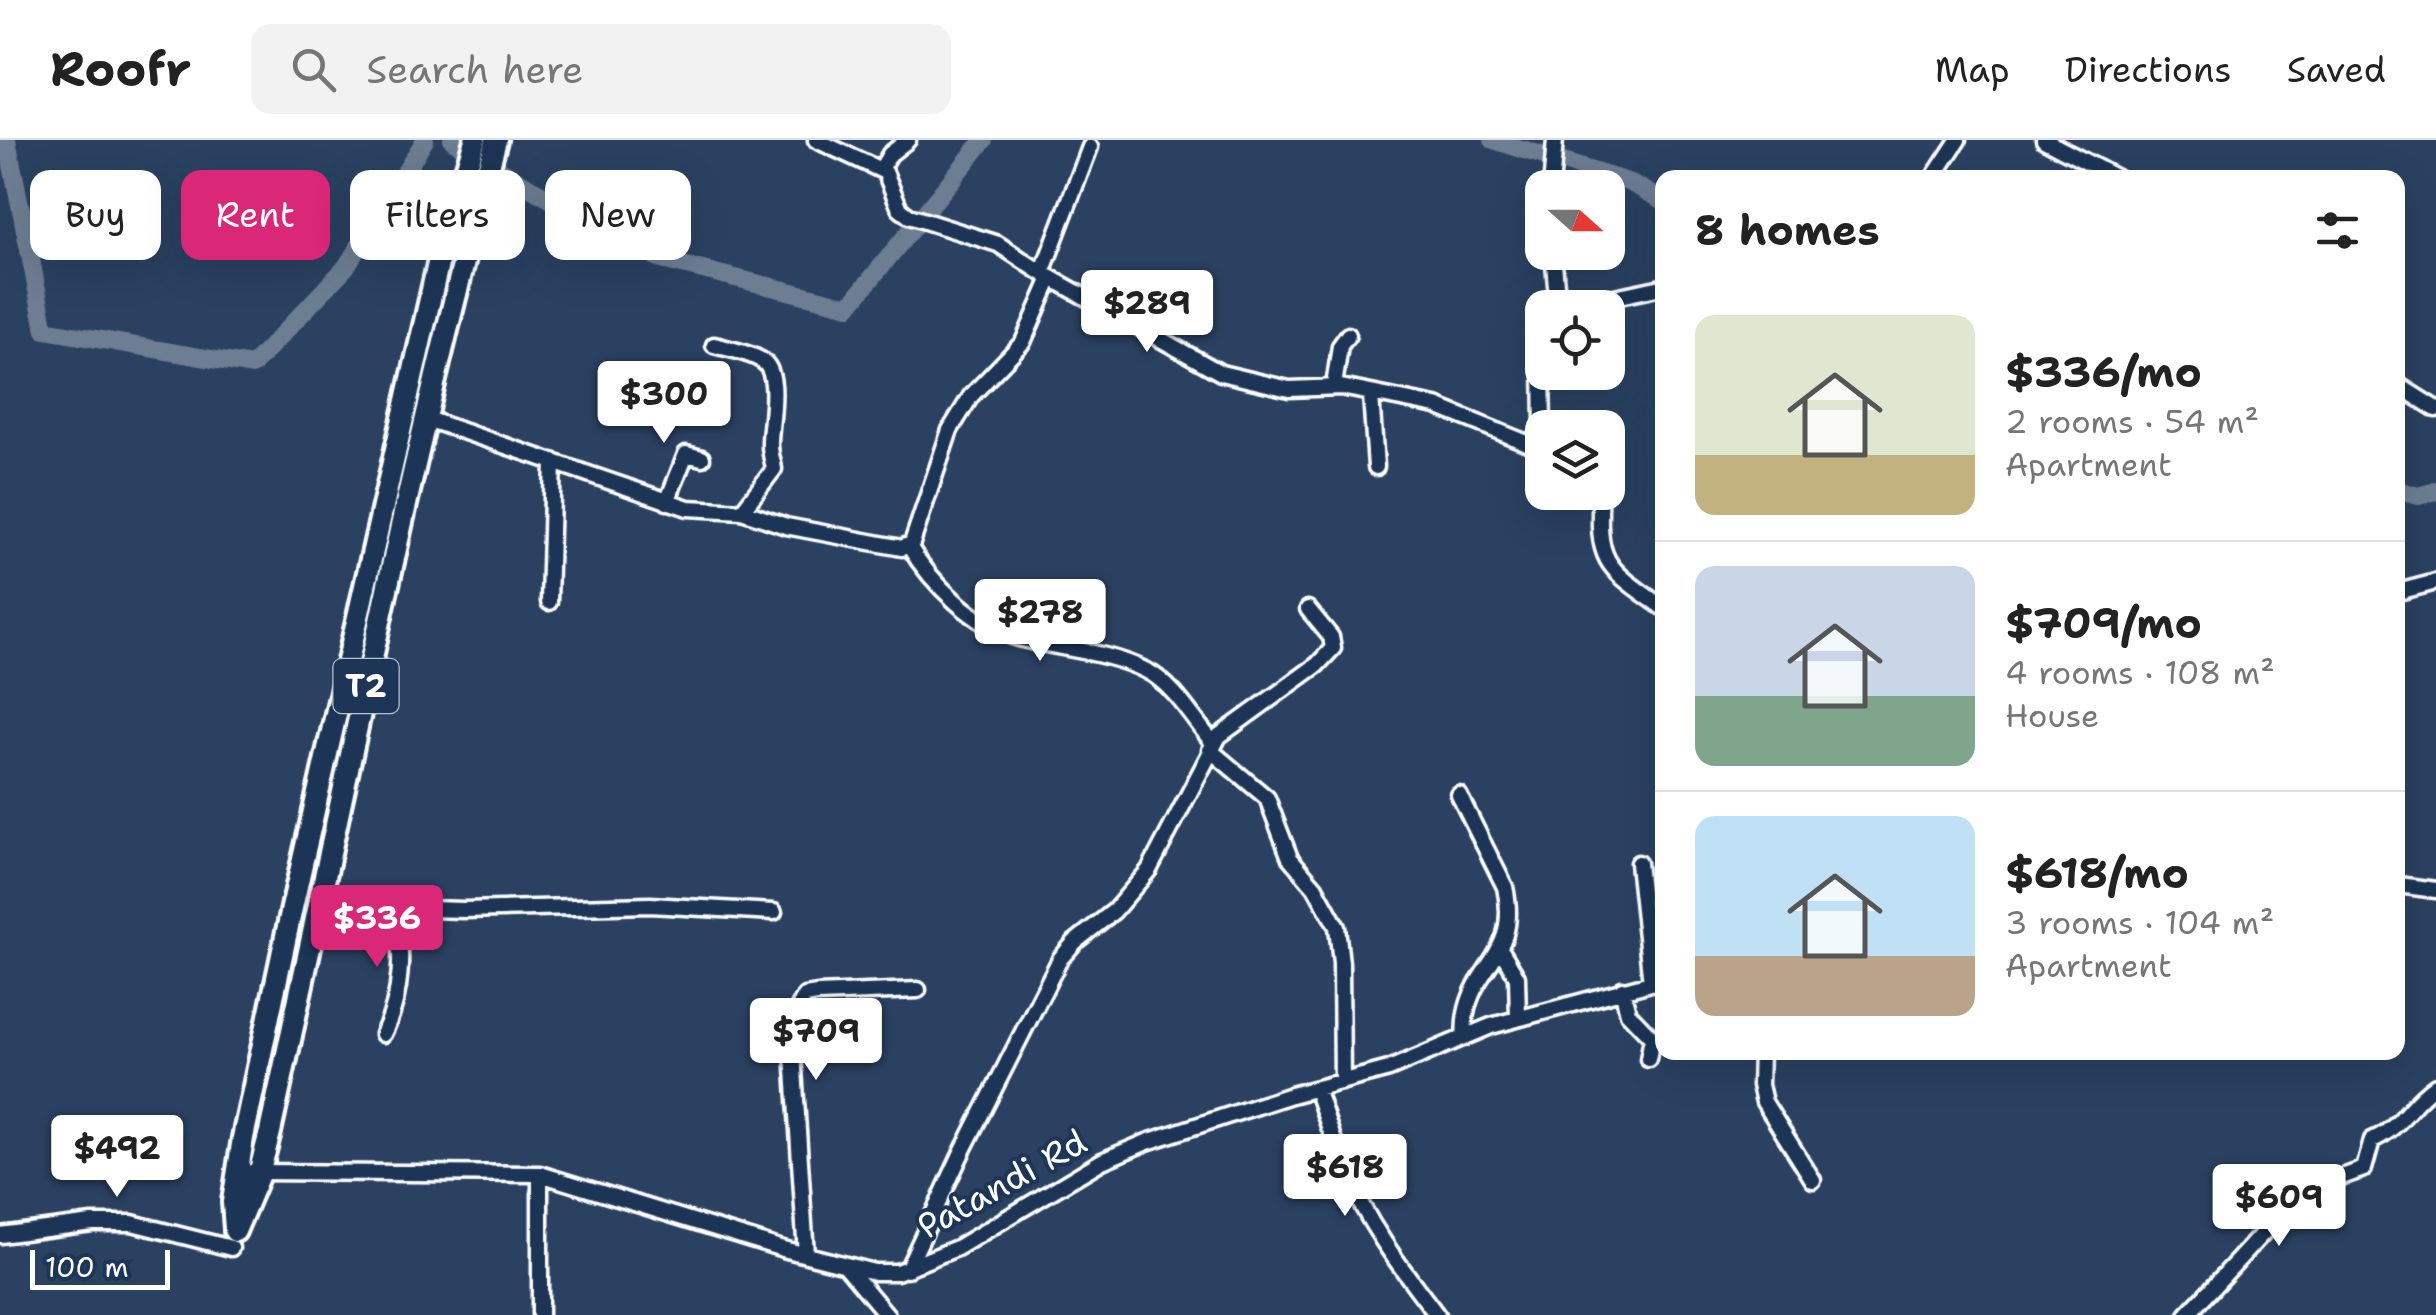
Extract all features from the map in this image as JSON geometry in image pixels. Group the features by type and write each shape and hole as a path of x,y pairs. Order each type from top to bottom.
{"highway":[{"name":"T2","path":"353,698 388,472 438,264 475,140"},
{"name":"T2","path":"249,1172 290,918 338,764 496,140"},
{"name":"T2","path":"249,1172 320,906 338,764"}],"street":[{"path":"816,140 881,169 900,208 909,216 998,244 1046,276 1206,366 1268,386 1334,386 1436,406 1525,442"},
{"path":"881,169 890,154 908,140"},
{"path":"1552,170 1555,140"},
{"path":"1938,170 1958,140"},
{"path":"2044,140 2101,170"},
{"path":"908,546 950,430 971,396 1023,342 1090,147"},
{"path":"1625,295 1655,288"},
{"path":"1334,386 1340,346 1348,335"},
{"path":"714,345 762,360 772,378 774,414 770,449 774,470 742,511"},
{"path":"1293,379 1312,386"},
{"path":"2405,389 2436,409"},
{"path":"1372,395 1376,467"},
{"path":"427,419 688,508 742,511 786,526 873,544 908,546"},
{"path":"667,502 686,454 702,458"},
{"path":"550,602 553,461"},
{"path":"1601,510 1601,550 1629,583 1655,603"},
{"path":"908,546 956,602 1009,635 1118,660 1151,673 1212,746 1268,798 1290,858 1315,887 1336,927 1341,963 1342,1082"},
{"path":"2405,590 2436,582"},
{"path":"907,1270 1060,959 1114,911 1149,870 1212,746 1228,728 1317,665 1332,648 1331,638 1308,609"},
{"path":"1459,795 1505,887 1505,937 1470,1002 1464,1038"},
{"path":"1638,862 1655,969"},
{"path":"2405,885 2436,890"},
{"path":"320,906 528,910 650,905 774,912"},
{"path":"384,1034 399,979 398,926 393,908"},
{"path":"1501,950 1517,977 1518,1018"},
{"name":"Patandi Rd","path":"249,1172 540,1174 845,1266 874,1272 907,1270 956,1248 1102,1161 1147,1142 1389,1068 1518,1018 1655,982"},
{"path":"806,1255 793,1076 792,1022 796,1009 806,996 816,994 918,990"},
{"path":"1622,990 1628,1013 1652,1038 1648,1059"},
{"path":"1761,1060 1764,1102 1813,1180"},
{"path":"2187,1315 2307,1191 2364,1169 2372,1140 2392,1132 2416,1099 2436,1085"},
{"path":"1316,1089 1346,1172 1366,1212 1381,1240 1437,1315"},
{"path":"540,1174 540,1315"},
{"path":"0,1235 92,1223 132,1223 231,1248"},
{"path":"845,1266 888,1315"}],"waterway":[{"path":"7,140 45,330 252,366 346,267 425,140"},
{"path":"452,140 662,260 849,306 984,140"},
{"path":"1493,140 1631,183 1655,196"},
{"path":"2405,492 2418,496 2436,491"}]}
